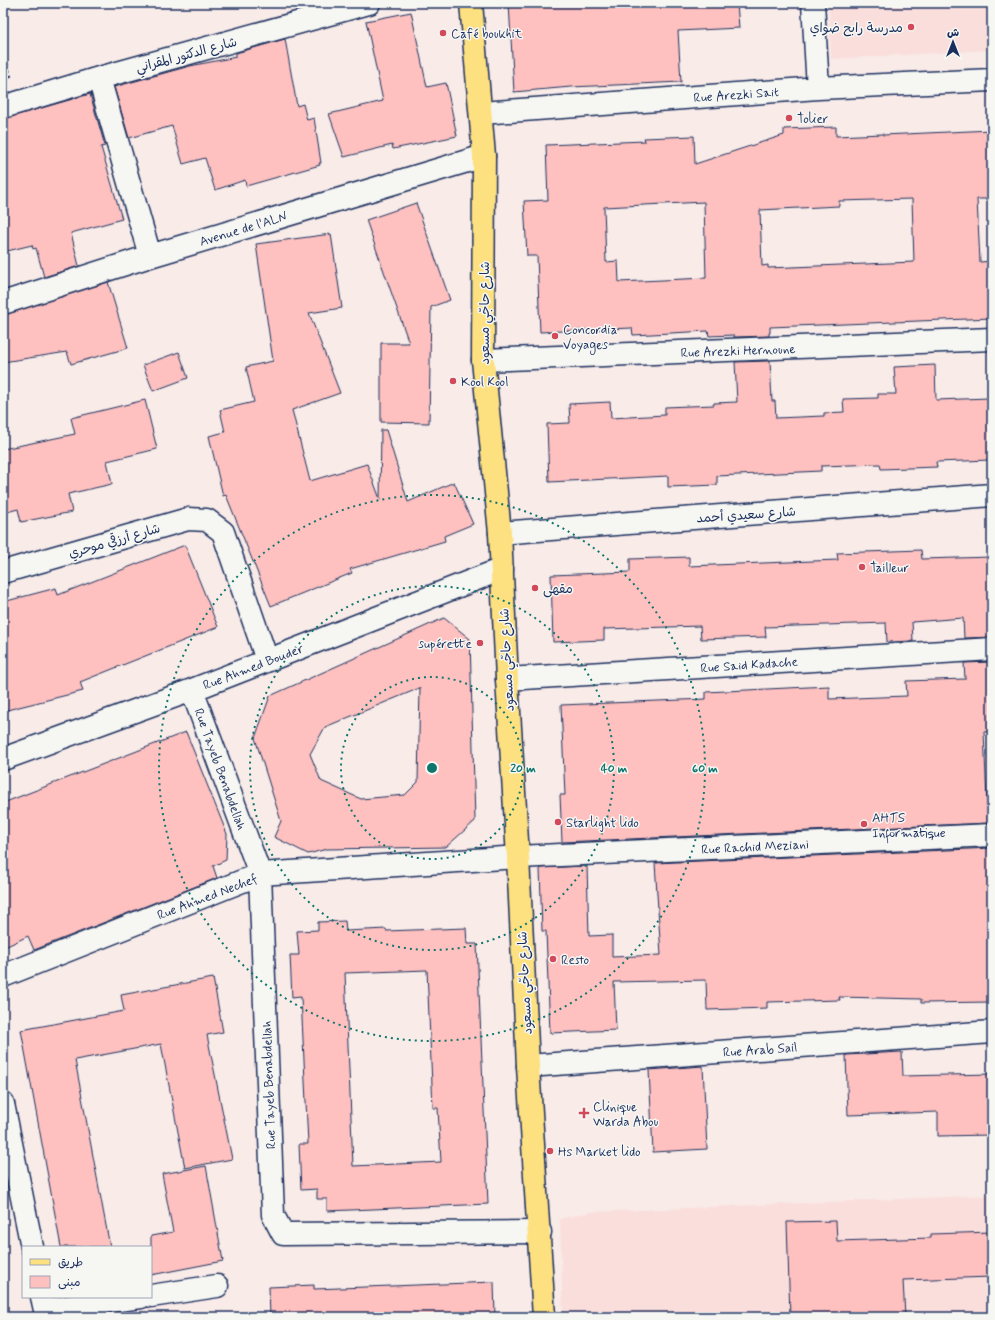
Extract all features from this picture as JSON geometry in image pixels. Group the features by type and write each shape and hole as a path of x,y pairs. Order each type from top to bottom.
{"main road":[{"name":"شارع حاجّي مسعود","path":"471,3 484,156 483,360 500,532 528,1066 540,1232 544,1317"}],"street":[{"name":"شارع الدكتور المقراني","path":"3,107 99,78 369,3"},
{"path":"813,3 818,88"},
{"path":"99,78 150,256"},
{"name":"Rue Arezki Sait","path":"481,113 818,88 992,80"},
{"name":"Avenue de l'ALN","path":"3,303 150,256 484,156"},
{"name":"Rue Arezki Hernoune","path":"483,360 992,339"},
{"name":"شارع سعيدي أحمد","path":"500,532 992,495"},
{"name":"شارع أرزقي موحري","path":"3,572 188,519 207,520 223,532 267,660"},
{"name":"Rue Ahmed Bouder","path":"3,758 192,690 502,569"},
{"name":"Rue Said Kadache","path":"507,679 992,649"},
{"name":"Rue Tayeb Benabdellah","path":"192,690 260,874 273,1215 283,1234 540,1232"},
{"name":"Rue Rachid Meziani","path":"518,857 992,835"},
{"name":"Rue Ahmed Nechef","path":"3,976 260,874 518,857"},
{"name":"Rue Arab Sail","path":"528,1066 992,1032"},
{"path":"3,1104 32,1246"},
{"path":"152,1296 217,1286"},
{"path":"42,1298 45,1310 134,1298"}],"shaded area":[{"name":"مدرسة رابح ضواي","path":"829,3 992,3 992,50 831,59"},
{"path":"992,1195 992,1317 563,1317 560,1219 591,1212"}],"building":[{"path":"509,3 737,3 739,28 678,31 681,82 571,87 514,92"},
{"path":"411,12 427,87 446,83 457,136 393,149 392,145 344,157 329,114 383,101 366,21"},
{"path":"285,39 297,106 303,104 307,120 314,118 321,163 319,163 320,165 246,186 245,180 215,190 205,158 183,164 172,126 129,138 114,87 190,66 236,57 236,53"},
{"path":"90,94 105,146 101,147 122,219 71,233 79,266 44,277 36,248 33,249 32,245 3,252 3,119"},
{"path":"836,127 836,136 992,130 992,199 977,199 980,262 992,261 992,318 770,327 769,336 709,336 708,331 633,335 632,328 540,332 537,256 527,256 524,201 548,200 546,145 645,141 644,138 694,136 695,164 784,135 784,129","holes":["912,199 914,262 768,268 768,265 762,266 760,210 839,206 839,201","704,202 706,278 619,282 618,261 606,262 604,207"]},
{"path":"416,203 450,300 431,307 429,423 381,422 381,343 409,343 366,220"},
{"path":"331,234 342,308 309,313 340,393 292,410 310,481 367,464 380,499 381,430 386,430 408,502 454,482 473,524 444,536 445,541 350,569 352,573 271,606 226,495 223,496 209,436 225,432 220,410 254,402 246,367 273,361 256,244"},
{"path":"108,282 128,348 71,364 67,352 3,362 3,315"},
{"path":"179,352 188,378 153,391 143,365"},
{"path":"770,361 772,401 775,401 776,418 824,416 824,413 844,412 843,399 878,398 878,394 896,394 894,367 935,365 936,400 989,398 991,460 936,462 937,467 881,469 880,464 821,466 821,471 717,476 717,485 668,487 668,476 549,482 547,424 570,423 569,404 610,402 611,418 665,415 665,407 714,405 714,403 737,402 735,362"},
{"path":"145,400 157,449 107,461 112,484 68,494 72,512 21,522 18,509 3,513 3,449 75,434 71,418"},
{"path":"185,545 218,627 80,682 83,691 3,711 3,602 56,588 58,595"},
{"path":"921,550 922,559 992,557 992,637 964,638 963,618 912,622 913,641 887,642 886,623 765,627 766,637 701,639 700,626 604,629 604,640 553,642 551,575 630,572 630,559 689,557 689,566 838,560 837,553"},
{"path":"444,618 470,639 475,821 446,847 327,849 308,854 274,837 281,821 255,738 270,696","holes":["420,688 418,782 405,795 361,799 321,781 310,754 325,727"]},
{"path":"992,662 992,731 984,732 988,823 562,842 560,795 565,795 561,705 706,699 706,692 829,686 829,699 907,696 906,681 965,679 964,663"},
{"path":"186,732 227,834 226,860 213,866 217,878 34,950 28,936 3,948 3,803"},
{"path":"992,848 992,928 989,928 991,1002 921,1003 921,999 839,997 840,1000 767,1002 767,1008 707,1010 706,980 614,982 616,1030 550,1033 546,931 542,931 540,868 587,866 589,936 612,935 612,957 661,955 655,863"},
{"path":"345,921 346,931 466,928 467,944 477,944 488,1204 327,1211 327,1199 317,1199 317,1189 301,1190 299,1144 308,1144 301,997 292,998 290,955 299,955 297,931 318,930 318,922","holes":["427,970 433,1108 438,1108 441,1162 353,1166 345,973"]},
{"path":"213,978 223,1032 207,1035 232,1159 185,1168 161,1044 75,1060 110,1246 61,1246 21,1030 124,1011 121,995"},
{"path":"902,1052 903,1076 992,1074 992,1135 938,1136 938,1112 848,1115 846,1055"},
{"path":"703,1066 707,1149 653,1152 649,1070"},
{"path":"206,1166 223,1261 152,1275 151,1236 173,1232 162,1174"},
{"path":"836,1221 837,1241 931,1238 931,1234 992,1232 992,1277 903,1280 905,1317 790,1317 787,1222"},
{"path":"494,1282 495,1317 270,1317 269,1287 314,1285 314,1289"}],"place":[{"name":"مدرسة رابح ضواي","path":"911,27"},
{"name":"Café boukhit","path":"443,33"},
{"name":"Tolier","path":"789,118"},
{"name":"Concordia Voyages","path":"555,336"},
{"name":"Kool Kool","path":"453,381"},
{"name":"Tailleur","path":"862,567"},
{"name":"مقهى","path":"535,588"},
{"name":"supérette","path":"480,643"},
{"name":"Starlight lido","path":"558,822"},
{"name":"AHTS Informatique","path":"864,824"},
{"name":"Resto","path":"553,959"},
{"name":"Clinique Warda Abou","path":"584,1113"},
{"name":"Hs Market lido","path":"550,1151"}]}
